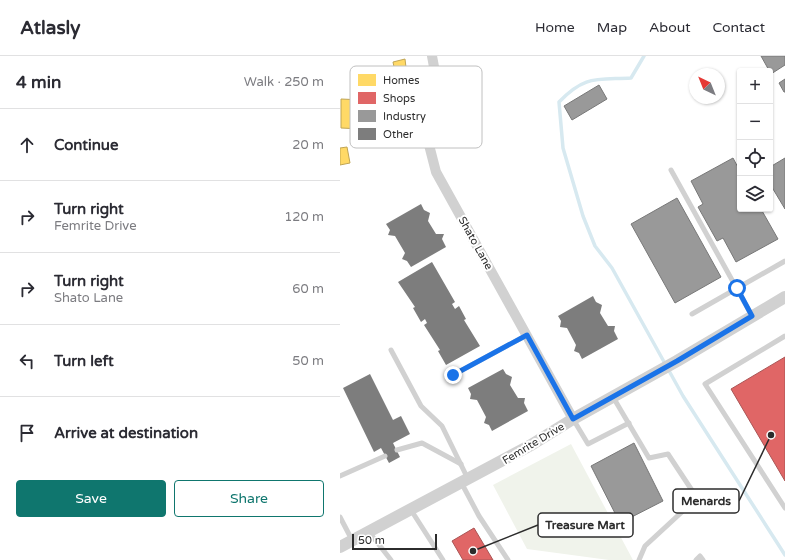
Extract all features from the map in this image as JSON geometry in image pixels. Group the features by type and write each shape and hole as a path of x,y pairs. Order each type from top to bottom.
{"street":[{"name":"Shato Lane","path":"432,56 434,66"},
{"name":"Shato Lane","path":"429,148 436,172 573,419"},
{"name":"Femrite Drive","path":"340,547 465,482 531,445 573,419 673,363 785,297"}],"lane":[{"path":"671,170 752,316"},
{"path":"692,314 785,261"},
{"path":"453,375 527,335"},
{"path":"785,336 705,384 785,508"},
{"path":"391,350 422,406 442,426 461,464 465,482 479,516 508,560"},
{"path":"613,397 649,458 668,454 697,498 646,546 639,560"},
{"path":"573,419 588,444 629,424"},
{"path":"396,450 422,443 461,464"},
{"path":"340,476 385,456"},
{"path":"411,510 443,560"},
{"path":"340,517 352,541"},
{"path":"369,532 391,560"},
{"path":"696,560 700,556 703,560"}],"shaded area":[{"path":"571,444 633,560 609,560 527,549 493,485"}],"building: Homes":[{"path":"405,59 406,66 394,66 393,62"},
{"path":"341,99 350,99 350,128 341,128"},
{"path":"347,147 350,163 340,165 340,148"}],"building: Shops":[{"path":"785,357 785,481 731,389"},
{"path":"474,528 493,560 463,560 452,541"}],"building: Industry":[{"path":"761,56 785,56 785,65 773,73 773,68 768,68"},
{"path":"785,79 785,92 784,92 779,83"},
{"path":"599,85 607,99 572,120 564,106"},
{"path":"733,158 737,165 737,212 763,212 778,239 736,262 723,238 717,241 698,207 703,204 691,181"},
{"path":"785,158 785,209 773,189 773,165"},
{"path":"677,198 721,277 675,303 631,224"},
{"path":"634,443 663,501 620,523 591,466"}],"building: Other":[{"path":"421,204 424,210 430,213 428,221 436,234 444,234 442,239 446,247 411,267 407,261 402,259 405,253 395,236 388,235 390,230 386,224"},
{"path":"432,262 455,302 452,304 455,309 459,306 466,319 464,320 480,346 446,365 438,351 440,350 424,325 427,323 425,319 421,322 413,308 415,307 398,282"},
{"path":"593,296 596,302 602,305 600,313 608,326 615,326 614,331 618,339 582,359 579,353 574,351 576,345 567,328 560,327 561,321 558,316"},
{"path":"503,369 506,374 512,377 510,385 518,398 525,398 524,403 528,411 492,431 489,425 484,423 486,417 477,400 470,399 471,394 468,388"},
{"path":"370,374 393,420 401,416 410,434 393,443 400,457 389,463 381,448 374,452 343,388"}],"waterway":[{"path":"644,56 631,78 600,79 584,83 568,93 559,102 563,148 583,216 595,246 612,268 683,396 785,555"}],"place":[{"name":"Menards","path":"771,435"},
{"name":"Treasure Mart","path":"473,551"}],"route":[{"path":"453,375 527,335 573,419 677,361 752,316 737,288"}]}
